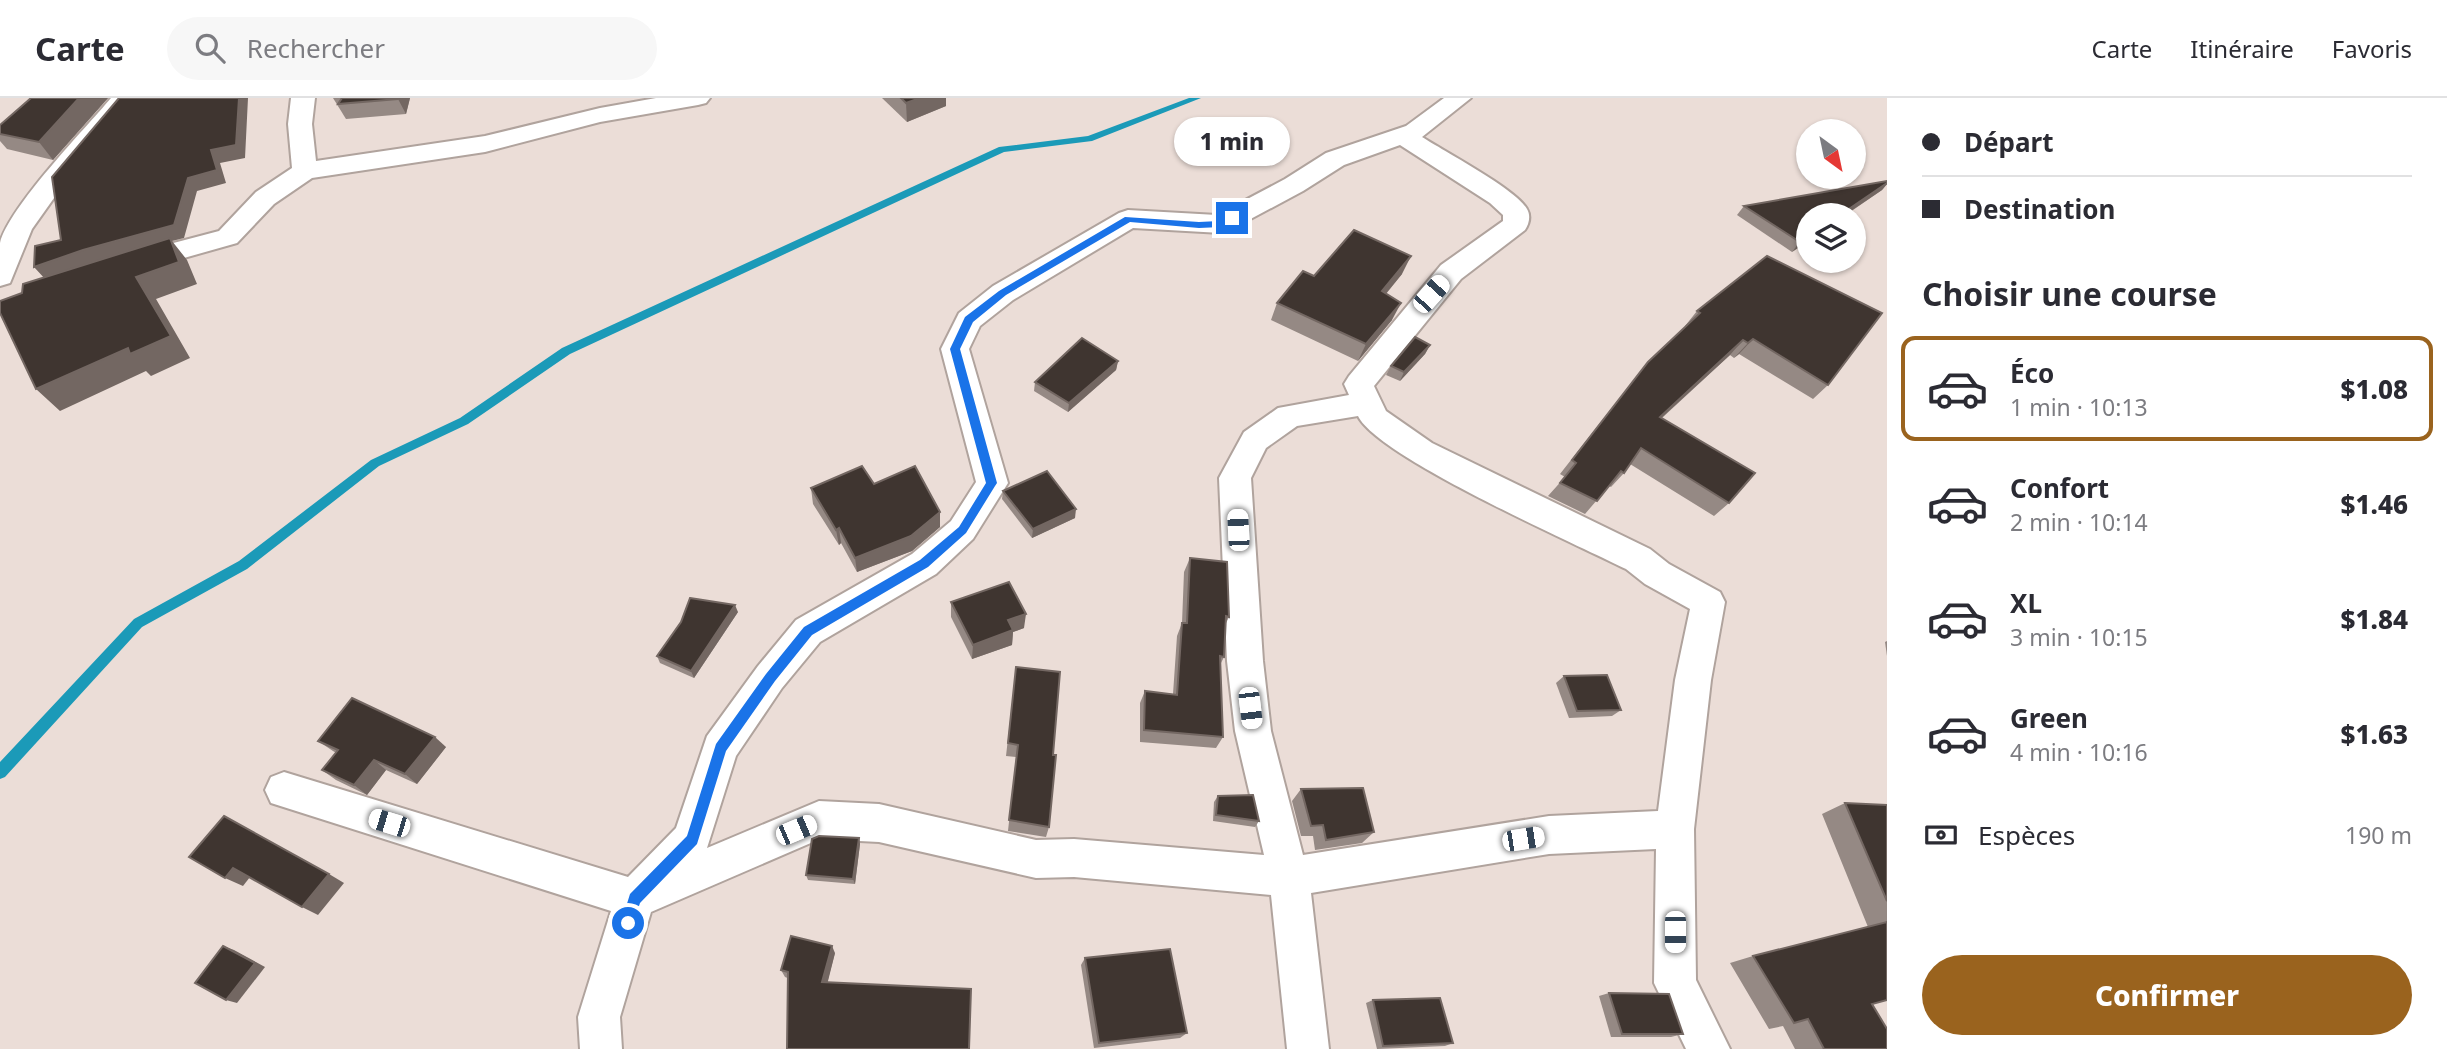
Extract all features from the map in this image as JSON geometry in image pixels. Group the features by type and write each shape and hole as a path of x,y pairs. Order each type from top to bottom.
{"street":[{"path":"0,276 20,227 45,191 124,98"},
{"path":"303,98 300,124 305,171"},
{"path":"117,268 228,237 265,198 305,171 485,144 600,115 698,98"},
{"path":"601,1049 599,1017 635,899 692,839 720,748 770,677 808,631 924,564 962,530 992,483 955,349 969,320 1003,293 1128,219 1221,224 1294,185 1335,159 1404,136 1459,98"},
{"path":"1404,136 1499,198 1516,212 1516,224 1451,272 1359,384 1374,418 1421,452 1638,559 1657,575 1708,602 1693,680 1675,829 1675,983 1709,1049"},
{"path":"1308,1049 1289,877 1253,731 1245,661 1235,478 1255,440 1289,416 1368,403"},
{"path":"284,790 635,899 819,820 879,823 1035,859 1074,858 1289,877 1549,835 1675,829"}],"building":[{"path":"31,98 79,98 39,142 0,134 0,125"},
{"path":"119,98 239,98 236,145 211,150 217,170 188,178 174,225 83,250 34,267 35,246 61,240 52,177"},
{"path":"342,98 399,98 338,104"},
{"path":"901,98 920,98 906,103"},
{"path":"1887,181 1858,203 1796,203 1796,239 1744,206 1841,189 1866,189 1866,185"},
{"path":"1354,230 1411,256 1382,291 1401,303 1366,344 1277,303 1303,271 1314,276"},
{"path":"170,238 179,262 136,277 171,336 130,354 128,348 36,389 0,313 0,301 22,293 23,284"},
{"path":"1767,256 1796,270 1796,273 1801,273 1882,313 1828,385 1753,339 1748,343 1743,340 1660,417 1755,473 1729,503 1641,448 1624,473 1621,471 1597,501 1560,483 1576,463 1572,460 1648,362 1700,313 1697,311"},
{"path":"1415,337 1430,345 1404,372 1391,366"},
{"path":"1082,338 1118,361 1069,403 1035,382"},
{"path":"862,466 874,484 915,466 940,512 911,536 855,558 839,528 836,530 811,488"},
{"path":"1047,471 1076,509 1033,529 1003,491"},
{"path":"1190,558 1227,562 1229,617 1226,616 1224,657 1220,656 1223,737 1144,730 1145,691 1177,695 1182,623 1187,623"},
{"path":"1009,582 1026,614 1008,620 1013,630 973,645 951,602"},
{"path":"690,598 735,605 691,671 657,656 681,622"},
{"path":"1016,667 1060,672 1049,827 1009,820 1018,745 1008,743"},
{"path":"1607,675 1621,710 1577,711 1564,676"},
{"path":"352,698 435,737 405,774 374,760 354,785 322,770 338,750 318,741"},
{"path":"1363,788 1374,832 1326,840 1323,825 1311,826 1301,789"},
{"path":"1253,795 1259,821 1216,815 1218,796"},
{"path":"1845,803 1887,805 1887,901"},
{"path":"224,816 329,874 302,907 233,868 225,878 189,857"},
{"path":"819,836 859,838 853,879 806,875 812,839"},
{"path":"1887,922 1887,1000 1872,1004 1887,1029 1887,1049 1824,1049 1808,1019 1794,1023 1753,956"},
{"path":"791,936 832,946 822,982 971,989 969,1049 787,1049 788,972 781,970"},
{"path":"223,946 255,963 226,1000 195,983"},
{"path":"1170,949 1187,1033 1099,1043 1085,958"},
{"path":"1609,993 1669,994 1683,1034 1622,1034"},
{"path":"1440,998 1453,1043 1383,1046 1373,1000"}],"waterway":[{"path":"0,772 138,623 243,565 375,463 464,421 566,351 1002,149 1089,139 1197,98"}],"route":[{"path":"628,923 635,899 692,839 720,748 770,677 808,631 924,564 962,530 992,483 955,349 969,320 1003,293 1128,219 1199,225 1221,224 1232,218"}]}
